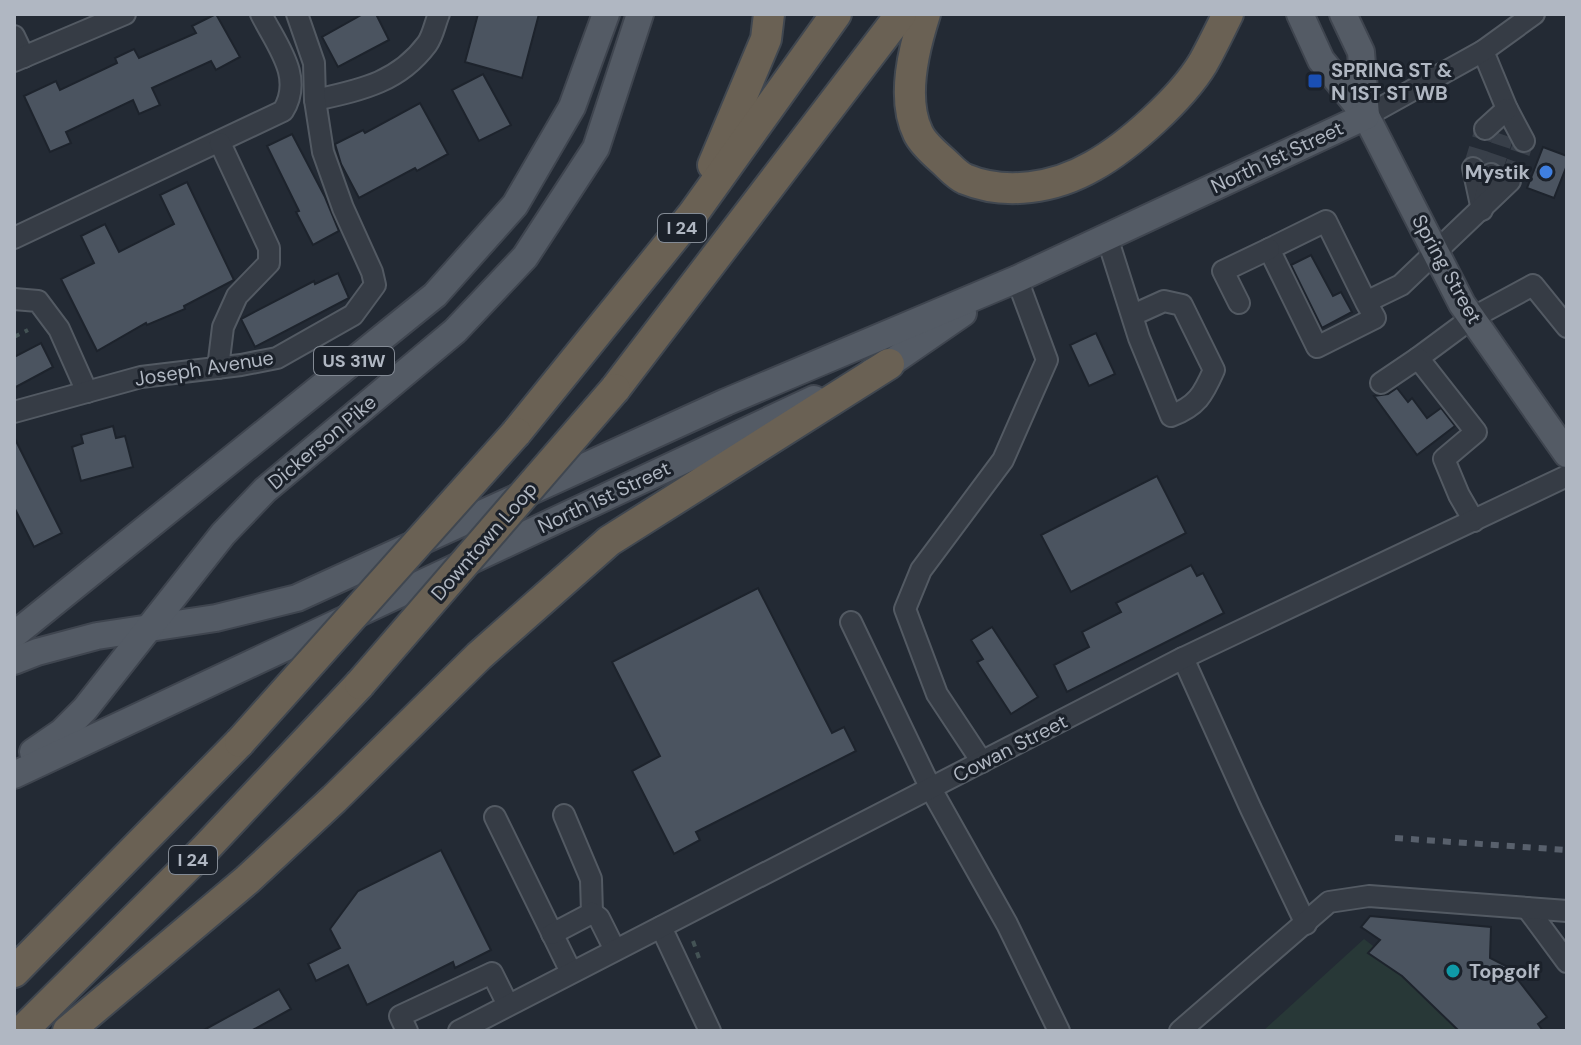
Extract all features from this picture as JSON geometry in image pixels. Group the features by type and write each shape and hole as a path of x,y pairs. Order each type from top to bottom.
{"highway":[{"path":"693,214 766,39 769,14"},
{"name":"I 24","path":"14,972 240,742 516,433 693,214 836,14"},
{"name":"Downtown Loop","path":"22,1031 204,850 360,684 615,389 901,14"},
{"path":"925,14 912,54 910,97 918,133 962,178 996,188 1025,189 1052,183 1092,167 1130,141 1202,65 1228,14"},
{"path":"68,1031 247,880 479,656 609,541 889,364"}],"main road":[{"name":"Dickerson Pike","path":"14,635 435,295 515,205 572,107 606,14"},
{"name":"Dickerson Pike","path":"14,766 62,732 77,717 107,684 223,534 265,490 455,331 525,257 596,148 640,14"},
{"name":"Spring Street","path":"1300,14 1321,60 1366,116 1472,318 1567,454"},
{"name":"Spring Street","path":"1343,14 1361,52 1366,116"},
{"name":"North 1st Street","path":"14,661 97,636 216,618 297,598 726,402 1014,280 1366,116"},
{"name":"North 1st Street","path":"14,775 889,364 1014,280"}],"street":[{"path":"14,36 19,59 125,14"},
{"path":"14,238 283,111 290,100 293,77 261,14"},
{"name":"Joseph Avenue","path":"14,412 141,377 277,358 353,315 375,285 323,152 315,100 314,63 297,14"},
{"path":"315,100 369,87 395,76 429,43 439,14"},
{"name":"North 1st Street","path":"1366,116 1483,51 1534,14"},
{"path":"1483,51 1524,141"},
{"path":"1494,132 1507,109"},
{"path":"218,368 223,327 237,296 269,263 269,248 220,143"},
{"path":"1366,302 1401,285 1482,210 1491,174 1482,210"},
{"path":"1239,303 1223,271 1326,221 1375,318 1317,347 1269,249"},
{"path":"1107,237 1139,338 1171,416 1189,409 1205,389 1214,370 1182,305 1164,301 1133,315"},
{"path":"982,762 937,694 905,609 921,570 1003,460 1047,360 1014,280"},
{"path":"1381,383 1472,318 1533,285 1567,327"},
{"path":"14,299 38,301 59,329 87,392"},
{"path":"1418,358 1476,432 1444,459 1474,521"},
{"name":"Cowan Street","path":"459,1031 1183,658 1567,476"},
{"path":"851,622 931,789 1007,924 1059,1031"},
{"path":"1183,658 1306,924"},
{"path":"564,815 591,879 592,913"},
{"path":"495,817 571,972"},
{"path":"1180,1031 1329,902 1369,896 1567,911"},
{"path":"1527,908 1567,962"},
{"path":"552,934 592,913"},
{"path":"592,913 599,918 615,950"},
{"path":"661,927 710,1031"},
{"path":"407,1031 400,1016 492,973 508,1005"}],"path":[{"path":"14,337 28,330"}],"shaded area":[{"name":"Topgolf","path":"1364,939 1403,969 1460,1031 1263,1031"}],"building":[{"path":"216,14 240,57 216,70 211,61 152,88 160,105 139,114 133,100 66,132 71,143 50,152 24,96 56,81 60,90 117,63 115,58 134,49 139,58 196,33 192,26"},
{"path":"363,14 376,14 389,40 338,67 322,37"},
{"path":"478,14 539,14 522,78 465,62"},
{"path":"483,74 511,125 479,141 452,90"},
{"path":"420,103 448,154 359,198 341,164 335,144 363,130 365,133"},
{"path":"292,134 339,231 313,245 267,146"},
{"path":"1543,147 1567,156 1567,165 1554,198 1527,188"},
{"path":"187,182 234,280 184,306 185,309 146,323 97,351 61,279 94,263 81,236 105,224 119,252 174,224 160,195"},
{"path":"1311,255 1333,296 1341,292 1352,312 1322,328 1291,265"},
{"path":"338,273 349,298 255,347 241,319 314,281 315,284"},
{"path":"1096,333 1115,374 1089,386 1070,345"},
{"path":"41,343 53,367 14,388 14,357"},
{"path":"1397,388 1408,402 1412,398 1427,418 1441,408 1455,426 1417,455 1374,396 1388,394"},
{"path":"113,426 116,438 125,436 133,467 81,481 72,447 83,443 81,435"},
{"path":"14,437 62,533 34,547 14,507"},
{"path":"1157,476 1186,533 1071,592 1041,535"},
{"path":"1191,565 1197,576 1203,573 1224,613 1067,692 1054,665 1089,647 1082,632 1121,612 1116,603"},
{"path":"758,588 832,733 844,727 856,751 696,832 700,840 674,854 632,771 660,756 612,662"},
{"path":"992,627 1038,697 1011,714 977,662 983,659 971,640"},
{"path":"441,850 491,950 455,968 453,962 367,1005 348,965 316,981 308,964 340,948 330,929 358,891"},
{"name":"Topgolf","path":"1370,916 1491,927 1490,958 1508,967 1547,1017 1538,1024 1543,1031 1459,1031 1402,976 1368,953 1380,940 1361,927"},
{"path":"279,989 291,1009 251,1031 202,1031"}],"tunnel":[{"path":"1473,168 1485,129"},
{"path":"1491,174 1504,135"},
{"path":"1510,181 1524,141"}],"railway":[{"path":"1395,838 1567,850"}],"place":[{"name":"SPRING ST & N 1ST ST WB","path":"1315,81"},
{"name":"Mystik","path":"1546,172"},
{"name":"Topgolf","path":"1453,971"}]}
